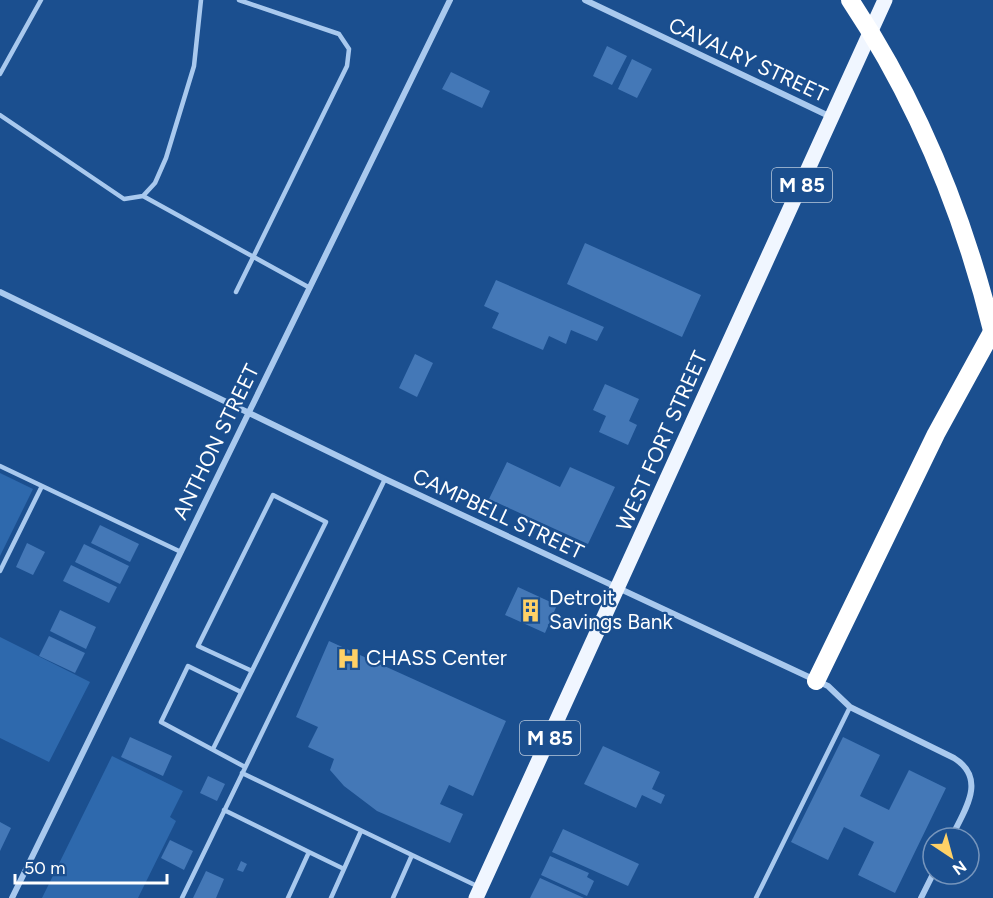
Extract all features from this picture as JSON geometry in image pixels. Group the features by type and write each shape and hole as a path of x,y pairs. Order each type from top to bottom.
{"highway":[{"path":"816,681 931,444 993,332 963,234 928,142 889,62 850,0"}],"main road":[{"name":"WEST FORT STREET","path":"478,893 619,588 885,0"}],"street":[{"name":"ANTHON STREET","path":"12,898 450,0"},
{"name":"CAVALRY STREET","path":"585,0 832,118"},
{"name":"CAMPBELL STREET","path":"0,292 384,478 836,692 850,707 963,763 972,777 971,795 957,826"}],"lane":[{"path":"0,74 41,0"},
{"path":"0,115 124,199 143,196 155,183 166,158 194,66 201,0"},
{"path":"237,292 347,66 349,49 339,34 238,0"},
{"path":"143,196 310,288"},
{"path":"0,466 181,552"},
{"path":"182,898 384,478"},
{"path":"0,571 42,486"},
{"path":"213,749 242,692 326,522 273,495 198,646 252,671"},
{"path":"242,692 188,666 161,722 245,767"},
{"path":"756,898 850,707"},
{"path":"242,773 412,855 478,893"},
{"path":"224,810 344,869"},
{"path":"331,898 361,831"},
{"path":"288,898 309,852"},
{"path":"393,898 412,855"}],"shaded area":[{"path":"0,473 33,489 0,556"},
{"path":"0,637 90,682 49,762 0,738"},
{"path":"112,756 183,791 170,817 176,821 138,898 42,898"}],"building":[{"path":"607,46 627,56 612,85 593,76"},
{"path":"632,59 652,69 637,98 618,89"},
{"path":"451,72 490,91 482,108 442,89"},
{"path":"585,243 701,295 682,337 567,284"},
{"path":"496,280 604,327 597,341 571,330 566,344 549,336 543,350 492,328 499,313 484,306"},
{"path":"415,354 433,363 417,397 399,388"},
{"path":"605,384 639,399 629,421 637,425 628,445 599,432 606,416 593,410"},
{"path":"507,462 560,487 570,467 615,487 588,544 489,499"},
{"path":"100,525 139,544 130,562 91,543"},
{"path":"27,543 45,552 33,575 16,567"},
{"path":"84,544 129,566 120,584 75,562"},
{"path":"71,565 117,587 109,603 63,581"},
{"name":"Detroit Savings Bank","path":"518,587 557,605 545,633 505,615"},
{"path":"60,610 96,627 86,649 50,631"},
{"path":"49,636 85,653 75,673 39,656"},
{"path":"329,641 506,721 473,796 449,785 440,804 463,814 450,843 377,811 344,786 330,770 334,759 308,747 318,727 296,717"},
{"path":"130,737 172,756 163,776 121,757"},
{"path":"843,737 880,755 860,796 889,810 909,770 946,788 928,826 921,826 921,839 895,893 858,875 874,842 844,827 828,860 791,842"},
{"path":"603,746 660,772 652,789 665,795 661,804 642,795 636,808 584,784"},
{"path":"208,776 225,784 217,801 200,793"},
{"path":"0,822 11,828 0,851"},
{"path":"563,829 639,864 628,886 552,852"},
{"path":"170,840 193,851 184,870 161,858"},
{"path":"550,856 589,873 587,877 594,881 587,896 541,875"},
{"path":"241,861 247,864 243,872 237,870"},
{"path":"206,871 224,879 216,898 193,898"},
{"path":"540,878 584,898 530,898"}],"place":[{"name":"Detroit Savings Bank","path":"531,610"},
{"name":"CHASS Center","path":"348,658"}]}
